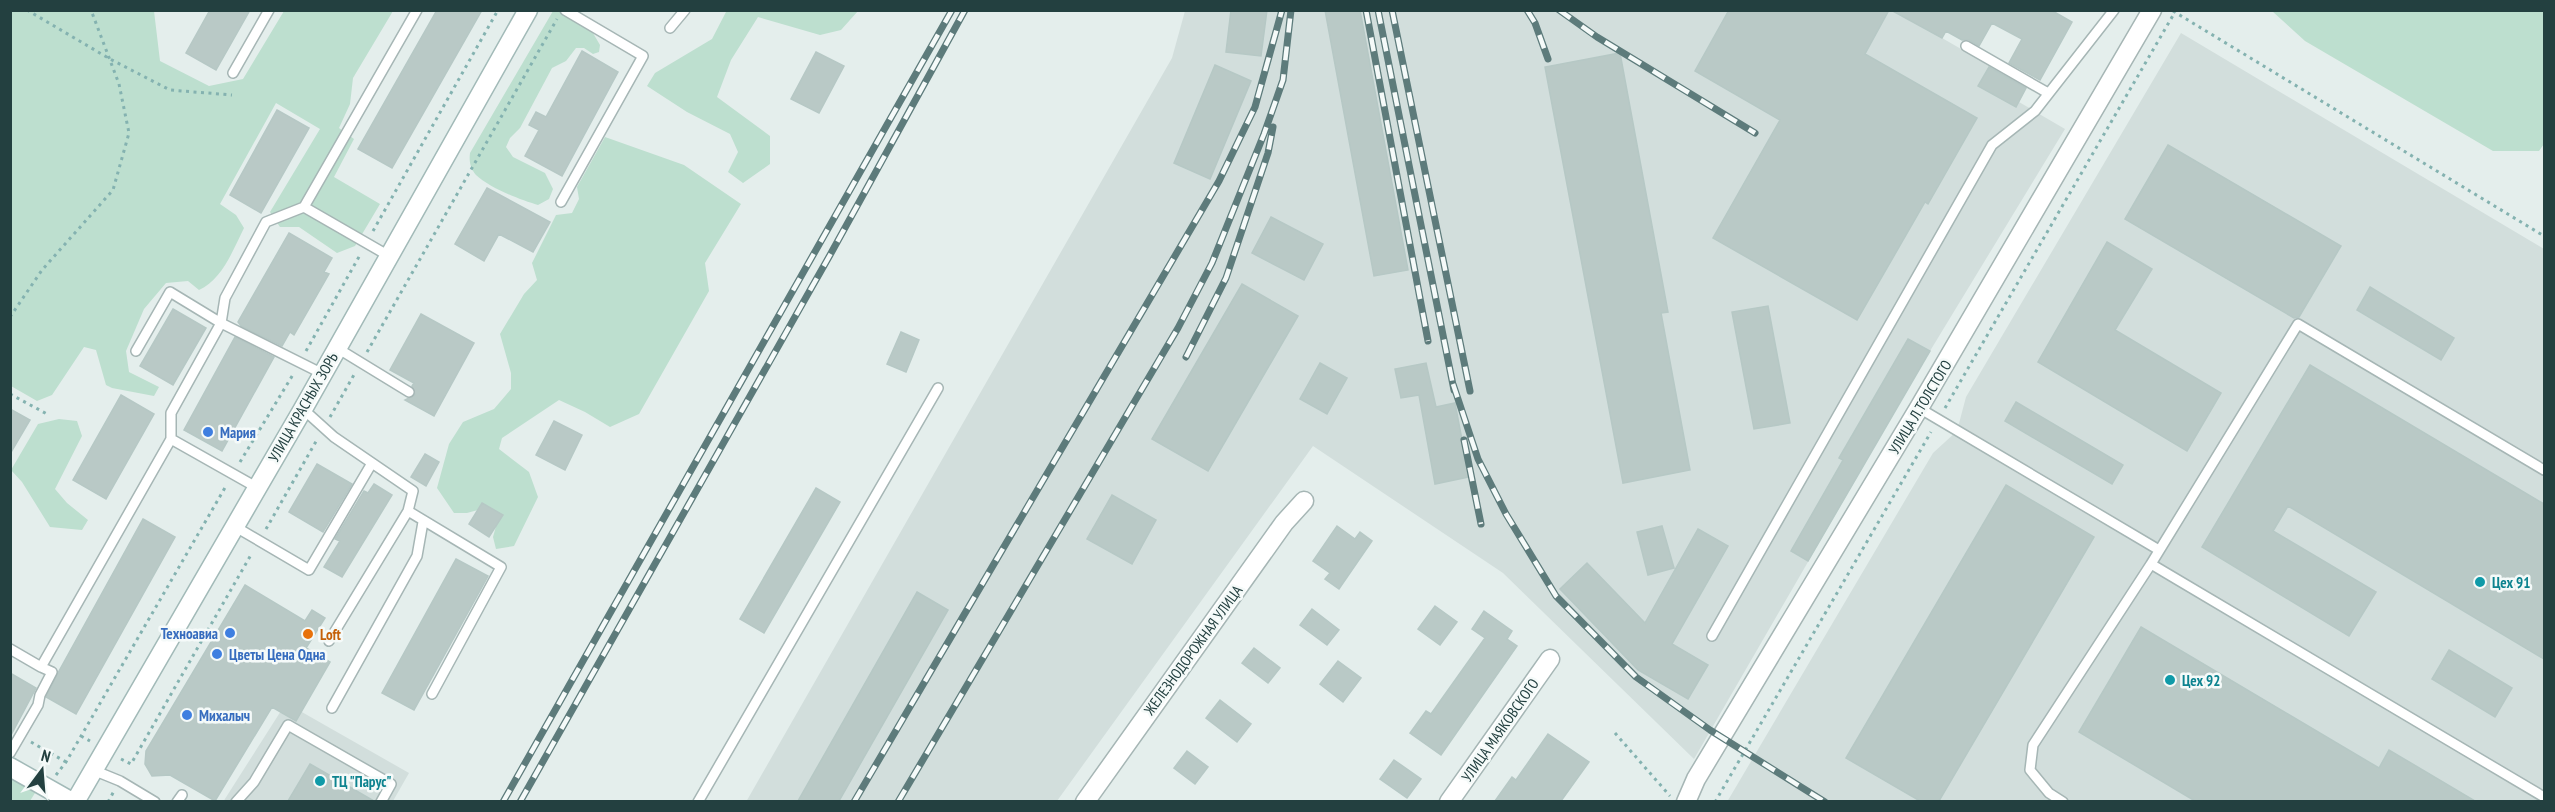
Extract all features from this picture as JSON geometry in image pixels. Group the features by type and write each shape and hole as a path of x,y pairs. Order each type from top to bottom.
{"street":[{"name":"УЛИЦА КРАСНЫХ ЗОРЬ","path":"73,801 303,409 528,10"},
{"name":"УЛИЦА Л.ТОЛСТОГО","path":"1686,801 1696,779 1919,408 2152,10"},
{"name":"ЖЕЛЕЗНОДОРОЖНАЯ УЛИЦА","path":"1085,801 1284,523 1304,501"},
{"name":"УЛИЦА МАЯКОВСКОГО","path":"1449,801 1550,659"},
{"path":"10,767 73,801"}],"lane":[{"path":"233,73 269,10"},
{"path":"41,667 171,439 171,413 221,323 225,297 266,222 304,207 417,10"},
{"path":"561,202 643,56 563,10"},
{"path":"670,28 685,10"},
{"path":"1712,636 1992,145 2035,111 2114,10"},
{"path":"1966,46 2048,93"},
{"path":"304,207 389,256"},
{"path":"136,351 170,292 221,323 301,361 322,374"},
{"path":"2063,801 2049,793 2030,771 2033,744 2151,564 2298,324 2544,470"},
{"path":"337,348 409,392"},
{"path":"698,801 938,388"},
{"path":"1919,408 2159,550"},
{"path":"303,409 324,428 413,490 408,511 329,641"},
{"path":"171,439 256,488"},
{"path":"234,526 309,570 372,463"},
{"path":"408,511 501,567 432,694"},
{"path":"332,708 417,556 423,522"},
{"path":"2151,564 2544,797"},
{"path":"10,649 52,672 40,695 38,705 10,753"},
{"path":"236,801 254,782 288,726 391,784 381,801"},
{"path":"93,770 123,782 155,801"}],"path":[{"path":"27,10 110,59 170,90 232,95"},
{"path":"10,317 42,270 113,189 129,133 119,84 91,10"},
{"path":"46,787 66,762 232,475 301,361 498,10"},
{"path":"81,736 131,764 563,10"},
{"path":"1715,801 2173,11 2544,236"},
{"path":"10,394 47,414"},
{"path":"1615,733 1676,801"},
{"path":"21,736 66,762"}],"shaded area":[{"path":"1185,11 1957,11 1942,38 2027,87 2019,102 2065,129 1930,351 1694,759 1503,573 1313,446 1057,801 746,802 1172,58"},
{"path":"2181,33 2544,249 2544,801 1727,802 1933,453 1957,431 1966,397"},
{"path":"286,703 409,773 393,801 223,802"}],"green space":[{"path":"727,10 858,11 841,30 820,35 758,17 731,60 717,97 770,136 770,164 743,183 728,172 738,152 730,134 687,112 647,86 655,73 712,39"},
{"path":"11,11 154,11 160,61 209,86 243,79 284,11 393,11 353,78 350,104 339,128 354,139 334,177 380,204 355,246 337,253 299,227 280,227 270,212 320,129 276,103 220,204 236,215 244,228 226,264 214,279 199,290 188,281 166,283 144,309 126,351 129,372 159,387 154,396 106,385 96,350 84,347 52,395 37,401 11,386"},
{"path":"553,11 580,11 600,45 599,52 593,54 584,48 576,48 566,61 552,68 520,128 510,138 506,147 513,157 545,173 553,189 549,199 538,205 506,193 482,180 472,170 470,153"},
{"path":"2272,11 2544,11 2544,144 2539,151 2493,151 2305,41"},
{"path":"605,137 684,165 741,204 705,263 709,291 639,414 610,427 559,400 502,438 499,449 529,472 538,497 514,546 496,549 493,537 498,519 485,508 467,513 454,513 437,488 449,444 463,422 494,409 511,389 511,373 500,334 524,294 537,280 532,263 556,215 572,213 579,199 577,187"},
{"path":"59,419 77,421 82,436 55,489 67,503 88,520 82,530 50,527 22,482 11,470 38,424"},
{"path":"11,778 35,793 30,801 11,801"}],"building":[{"path":"210,10 250,10 216,70 186,53"},
{"path":"437,10 482,10 392,168 358,149"},
{"path":"1231,10 1267,10 1261,56 1226,52"},
{"path":"1325,10 1360,10 1408,270 1374,276"},
{"path":"1729,10 1889,10 1865,54 1977,118 1928,204 1925,202 1857,320 1713,238 1780,120 1695,71"},
{"path":"1891,10 2051,10 2072,22 2040,80 2009,63 2022,39 1992,23 1979,46 1946,31 1942,38"},
{"path":"582,51 618,72 562,176 525,156 539,130 529,125 536,112 546,117"},
{"path":"816,52 844,66 819,113 791,99"},
{"path":"1620,53 1668,312 1661,313 1690,470 1623,483 1545,67"},
{"path":"1215,65 1251,81 1210,179 1174,163"},
{"path":"1989,67 2026,88 2016,107 1978,86"},
{"path":"277,110 309,128 261,213 230,195"},
{"path":"2168,145 2341,246 2299,317 2294,318 2125,219"},
{"path":"487,188 550,222 533,252 499,234 484,261 455,244"},
{"path":"1271,217 1323,244 1304,280 1252,253"},
{"path":"289,233 332,258 324,272 329,274 294,335 290,332 282,346 241,326 238,322"},
{"path":"2107,242 2152,269 2115,330 2221,393 2187,451 2038,362"},
{"path":"1242,284 1298,316 1208,471 1152,439"},
{"path":"2370,287 2454,338 2441,360 2357,310"},
{"path":"1768,306 1790,423 1754,429 1732,312"},
{"path":"173,309 206,328 173,385 140,366"},
{"path":"421,314 474,343 434,416 405,400 415,395 412,386 414,383 390,370"},
{"path":"901,332 919,340 906,372 887,364"},
{"path":"235,337 274,357 222,451 184,430"},
{"path":"1908,339 1930,351 1808,561 1791,551 1843,460 1839,458"},
{"path":"1320,363 1347,378 1327,414 1300,399"},
{"path":"1426,363 1436,407 1455,403 1469,477 1435,484 1419,395 1401,398 1395,369"},
{"name":"Цех 91","path":"2310,365 2544,504 2544,659 2288,506 2273,531 2376,592 2349,636 2202,547"},
{"path":"121,395 154,414 106,499 73,480"},
{"path":"2016,402 2123,465 2112,484 2005,421"},
{"path":"10,409 30,420 10,454"},
{"path":"554,421 582,435 565,470 536,455"},
{"path":"425,454 439,462 426,486 411,477"},
{"path":"317,464 352,484 323,532 289,512"},
{"path":"374,484 392,495 342,577 324,567 340,541 335,539 364,491 368,493"},
{"path":"2006,485 2094,537 1939,801 1920,801 1846,758"},
{"path":"816,488 840,502 764,633 740,619"},
{"path":"1112,495 1156,520 1132,564 1087,539"},
{"path":"482,503 503,515 489,537 469,524"},
{"path":"143,519 175,537 76,714 46,697"},
{"path":"1337,526 1355,539 1360,532 1372,541 1339,589 1325,579 1330,573 1313,561"},
{"path":"1662,526 1674,568 1648,575 1637,532"},
{"path":"1698,529 1728,546 1672,644 1708,665 1688,699 1638,670 1560,589 1587,563 1645,623"},
{"path":"456,559 488,576 414,710 382,693"},
{"path":"245,585 305,621 312,610 325,618 306,648 330,662 296,721 272,707 215,801 170,775 152,776 145,764 146,751"},
{"path":"917,592 948,610 839,801 798,801"},
{"path":"1435,606 1457,622 1440,645 1418,629"},
{"path":"1312,609 1339,630 1327,645 1300,625"},
{"path":"1484,611 1512,631 1507,639 1517,646 1441,755 1410,733 1426,711 1431,714 1485,638 1472,629"},
{"name":"Цех 92","path":"2141,627 2379,768 2389,750 2475,801 2195,801 2079,732"},
{"path":"1254,648 1280,668 1268,683 1242,663"},
{"path":"2449,650 2512,688 2495,717 2432,679"},
{"path":"1338,661 1361,678 1343,702 1320,684"},
{"path":"10,673 36,688 10,737"},
{"path":"1220,700 1251,724 1237,742 1206,718"},
{"path":"1548,734 1589,762 1561,801 1495,801 1512,777 1516,780"},
{"path":"1187,751 1208,767 1195,784 1174,768"},
{"path":"1394,760 1421,779 1407,798 1380,779"},
{"name":"ТЦ \"Парус\"","path":"310,764 374,801 288,801"}],"railway":[{"path":"503,802 952,10"},
{"path":"520,802 830,255 965,10"},
{"path":"854,802 1219,181 1255,107 1282,10"},
{"path":"898,802 1178,328 1212,263 1264,134 1283,80 1291,10"},
{"path":"1366,10 1428,341"},
{"path":"1378,10 1454,390"},
{"path":"1392,10 1470,391"},
{"path":"1527,10 1535,23 1548,59"},
{"path":"1559,10 1597,37 1755,133"},
{"path":"1186,357 1226,278 1268,153 1273,127"},
{"path":"1453,384 1478,459 1506,514 1556,596 1636,677 1710,730 1825,802"},
{"path":"1464,440 1481,524"}],"place":[{"name":"Мария","path":"208,432"},
{"name":"Цех 91","path":"2480,582"},
{"name":"Техноавиа","path":"230,633"},
{"name":"Loft","path":"308,634"},
{"name":"Цветы Цена Одна","path":"217,654"},
{"name":"Цех 92","path":"2170,680"},
{"name":"Михалыч","path":"187,715"},
{"name":"ТЦ \"Парус\"","path":"320,781"}]}
